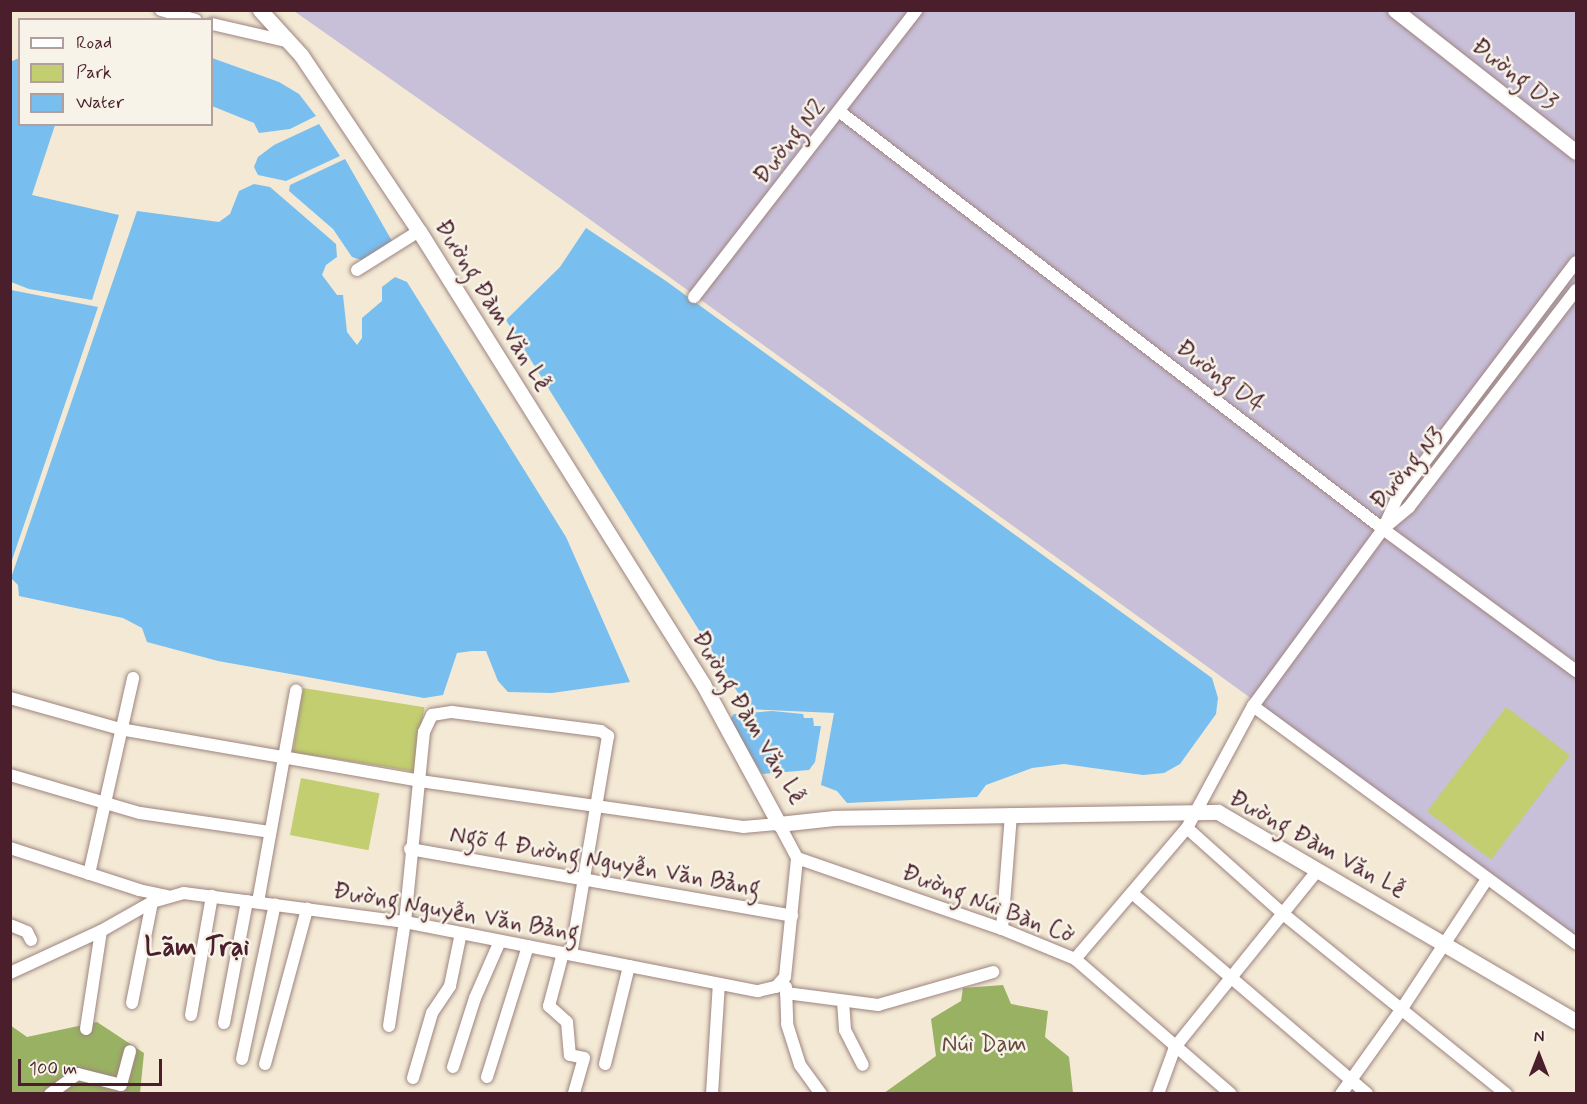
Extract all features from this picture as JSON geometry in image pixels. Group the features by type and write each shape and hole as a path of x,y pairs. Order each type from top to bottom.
{"main road":[{"name":"Đường Đàm Văn Lễ","path":"260,10 290,42 419,231 703,684 779,824 834,818 1197,810 1218,812 1576,1021"},
{"name":"Đường D3","path":"1395,10 1576,152"}],"street":[{"path":"161,10 189,16"},
{"name":"Đường N2","path":"694,297 917,10"},
{"path":"213,24 290,42"},
{"name":"Đường D4","path":"840,112 1383,529 1576,671"},
{"path":"357,270 419,231"},
{"name":"Đường N3","path":"1383,529 1397,498 1576,262"},
{"name":"Đường N3","path":"1383,529 1409,507 1576,290"},
{"path":"1075,959 1187,828 1253,706 1383,529"},
{"path":"89,874 120,729 134,678"},
{"path":"224,1023 270,832 286,757 296,690"},
{"path":"10,698 120,729 420,781 743,827 779,824 797,858 785,977 787,1024 800,1065 819,1093"},
{"path":"1253,706 1576,943"},
{"path":"389,1026 405,922 410,849 420,781 424,732 429,718 435,714 452,712 601,731 609,736 585,881 567,954 549,1006 567,1022 570,1055 584,1058 574,1094"},
{"path":"10,775 140,813 270,832"},
{"path":"1002,929 1011,814"},
{"path":"1187,828 1282,913 1506,1094"},
{"path":"10,848 167,896"},
{"name":"Ngõ 4 Đường Nguyễn Văn Bảng","path":"410,849 792,916"},
{"name":"Đường Núi Bàn Cờ","path":"797,858 1002,929 1075,959 1231,1094"},
{"path":"1158,1094 1175,1047 1317,871"},
{"path":"1341,1094 1401,1011 1487,879"},
{"name":"Đường Nguyễn Văn Bảng","path":"10,972 101,931 152,902 184,893 405,922 758,991 776,987 785,977"},
{"path":"1132,893 1366,1094"},
{"path":"190,1015 213,896"},
{"path":"132,1004 152,902"},
{"path":"242,1059 275,904"},
{"path":"265,1064 307,909"},
{"path":"10,925 27,932 31,940"},
{"path":"86,1029 101,931"},
{"path":"413,1078 432,1013 450,986 461,933"},
{"path":"453,1067 475,998 500,940"},
{"path":"487,1077 528,946"},
{"path":"605,1064 629,966"},
{"path":"786,993 878,1005 993,972"},
{"path":"712,1094 719,984"},
{"path":"843,1001 845,1030 863,1065"},
{"path":"50,1094 78,1074 121,1085 130,1052"}],"shaded area":[{"path":"294,11 1576,11 1576,941 1274,715 581,213"}],"green space":[{"path":"303,688 424,707 414,771 293,752"},
{"path":"1506,707 1570,755 1491,860 1427,812"},
{"path":"301,778 380,793 368,850 290,835"},
{"name":"Núi Dạm","path":"1003,985 1011,1004 1048,1011 1045,1037 1069,1057 1073,1093 884,1093 936,1056 931,1019 961,1001 963,988"},
{"path":"97,1022 144,1053 140,1093 11,1093 10,1025 27,1037"}],"water":[{"path":"18,58 18,126 55,126 32,195 119,215 92,300 29,289 11,282 10,62"},
{"path":"213,58 279,82 299,94 316,116 290,129 259,133 254,123 213,106"},
{"path":"319,124 340,156 286,181 258,175 254,167 258,157 274,145"},
{"path":"345,159 392,241 365,261 352,257 333,229 289,191 290,185"},
{"path":"254,184 270,187 336,244 337,257 326,265 322,275 337,295 343,295 347,332 357,345 362,338 362,318 382,301 382,287 395,277 407,282 566,537 630,682 552,693 508,692 498,681 486,651 472,651 457,653 443,695 424,698 218,661 147,642 142,628 123,618 19,596 18,585 11,578 137,211 219,222 230,214 239,191"},
{"path":"586,228 666,281 1212,678 1218,698 1216,714 1180,764 1164,773 1143,775 1064,764 1032,768 986,785 977,797 847,803 837,791 821,785 834,713 748,709 506,320 560,267"},
{"path":"10,290 98,307 11,563"},
{"path":"772,711 803,714 804,718 813,718 814,726 821,726 815,762 809,770 762,774 729,720 734,714"}],"district":[{"name":"Lãm Trại","path":"197,948"}]}
